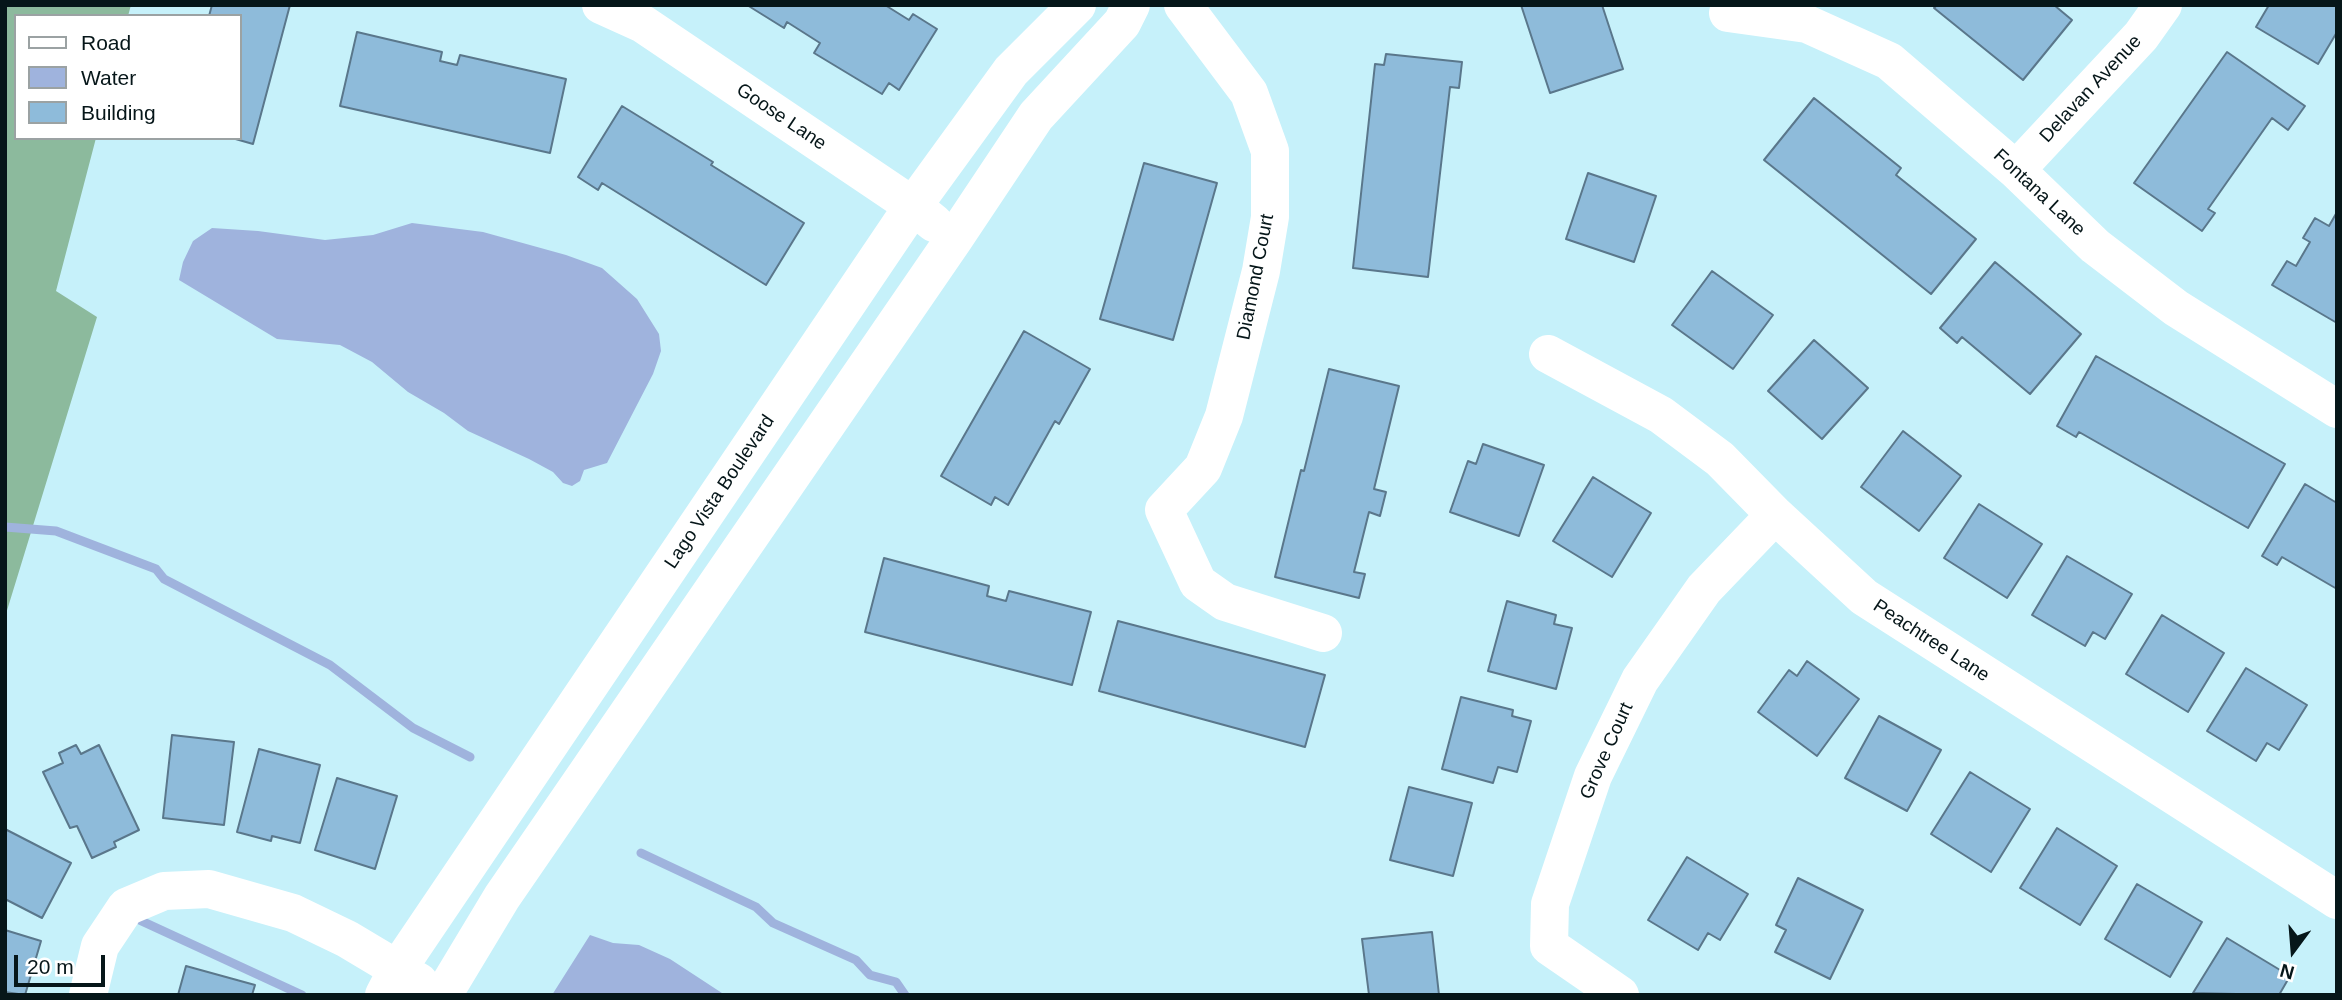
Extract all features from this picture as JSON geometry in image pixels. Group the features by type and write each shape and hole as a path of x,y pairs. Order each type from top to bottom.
{"street":[{"name":"Goose Lane","path":"601,5 643,24 913,206 954,239"},
{"name":"Lago Vista Boulevard","path":"390,982 913,206 1011,71 1077,5"},
{"path":"88,995 100,946 126,907 164,891 209,889 293,913 347,939 390,982 442,995 502,897 1036,116 1122,23 1131,5"},
{"name":"Diamond Court","path":"1184,5 1249,93 1270,151 1270,217 1261,271 1224,416 1203,468 1164,510 1198,583 1225,602 1323,633"},
{"name":"Delavan Avenue","path":"2015,170 2140,36 2163,5"},
{"name":"Fontana Lane","path":"1728,13 1807,24 1889,61 2015,170 2095,246 2176,309 2337,409"},
{"name":"Peachtree Lane","path":"1548,354 1661,415 1720,459 1775,515 1864,597 2337,900"},
{"name":"Grove Court","path":"1620,995 1549,946 1550,904 1593,776 1640,680 1704,589 1775,515"}],"green space":[{"path":"5,5 131,5 129,14 14,14 14,140 95,140 56,291 97,317 5,617"}],"water":[{"path":"412,223 483,232 566,255 602,268 637,299 659,334 661,351 653,374 607,463 584,470 580,481 572,486 563,483 553,472 468,431 408,392 372,362 340,345 277,339 179,280 183,262 193,241 212,228 325,240 373,235"},
{"path":"590,935 613,943 639,945 670,959 725,995 552,995"}],"building":[{"path":"212,5 290,5 253,144 239,140 242,140 242,14 210,14"},
{"path":"747,5 885,5 909,20 913,14 937,29 899,90 889,83 882,94 814,53 820,43 787,22 784,28"},
{"path":"1521,5 1602,5 1623,69 1550,93"},
{"path":"1937,5 2054,5 2072,20 2023,80 1934,8"},
{"path":"2269,5 2337,5 2337,32 2318,64 2256,27"},
{"path":"357,32 442,52 440,61 457,65 460,55 566,79 550,153 340,106"},
{"path":"2227,52 2305,106 2288,130 2272,118 2208,209 2215,213 2202,231 2134,183"},
{"path":"1386,54 1462,62 1459,88 1450,87 1428,277 1353,268 1375,64 1384,65"},
{"path":"1814,98 1901,168 1896,175 1976,239 1931,294 1764,160"},
{"path":"622,106 713,162 711,165 804,223 766,285 602,183 598,190 578,177"},
{"path":"1144,163 1217,183 1173,340 1100,319"},
{"path":"1588,173 1656,196 1634,262 1566,239"},
{"path":"2337,212 2337,323 2272,285 2287,261 2296,266 2310,242 2303,238 2315,218 2329,226"},
{"path":"1995,262 2081,334 2030,394 1962,337 1957,343 1940,328"},
{"path":"1712,271 1773,315 1733,369 1672,325"},
{"path":"1024,331 1090,369 1059,424 1055,421 1008,505 995,497 991,505 941,476"},
{"path":"1814,340 1868,388 1822,439 1768,391"},
{"path":"2096,356 2285,464 2248,528 2079,432 2076,437 2057,426"},
{"path":"1329,369 1399,386 1374,489 1386,492 1380,516 1369,512 1354,572 1365,574 1359,598 1275,577"},
{"path":"1903,431 1961,476 1919,531 1861,487"},
{"path":"1483,444 1544,465 1519,536 1450,512 1468,461 1476,464"},
{"path":"1593,477 1651,513 1612,577 1553,541"},
{"path":"2305,484 2337,503 2337,589 2282,557 2277,565 2262,556"},
{"path":"1979,504 2042,544 2007,598 1944,558"},
{"path":"2067,556 2132,594 2105,639 2093,632 2085,646 2032,615"},
{"path":"884,558 989,586 987,596 1006,601 1009,591 1091,612 1072,685 865,632"},
{"path":"1507,601 1556,615 1554,624 1572,628 1556,689 1488,671"},
{"path":"2162,615 2224,653 2188,712 2126,674"},
{"path":"1118,621 1325,675 1305,747 1099,691"},
{"path":"1807,661 1859,699 1817,756 1758,712 1789,670 1797,676"},
{"path":"2246,668 2307,705 2279,750 2267,743 2256,761 2207,731"},
{"path":"1461,697 1513,710 1512,716 1531,721 1517,772 1498,767 1493,783 1442,769"},
{"path":"1879,716 1941,750 1907,811 1845,778"},
{"path":"172,735 234,742 224,825 163,818"},
{"path":"76,745 81,754 99,745 139,830 114,842 116,847 92,858 77,826 70,828 43,772 63,763 59,753"},
{"path":"259,749 320,765 300,843 272,836 271,841 237,832"},
{"path":"1970,772 2030,809 1991,872 1931,834"},
{"path":"337,778 397,796 375,869 315,850"},
{"path":"1409,787 1472,803 1453,876 1390,860"},
{"path":"2057,828 2117,866 2080,925 2020,888"},
{"path":"5,829 71,863 42,918 5,899"},
{"path":"1687,857 1748,894 1720,940 1708,933 1698,950 1648,920"},
{"path":"1798,878 1863,910 1830,979 1775,952 1786,930 1776,925"},
{"path":"2137,884 2202,922 2170,977 2105,939"},
{"path":"5,930 41,941 25,995 5,992"},
{"path":"1432,932 1439,995 1369,995 1362,939"},
{"path":"2227,938 2290,976 2279,995 2193,993"},
{"path":"186,966 255,985 252,995 178,995"}],"waterway":[{"path":"5,527 56,531 156,569 164,579 330,665 413,728 470,757"},
{"path":"641,853 756,907 773,923 856,960 870,975 896,982 905,995"},
{"path":"135,918 302,995"}]}
